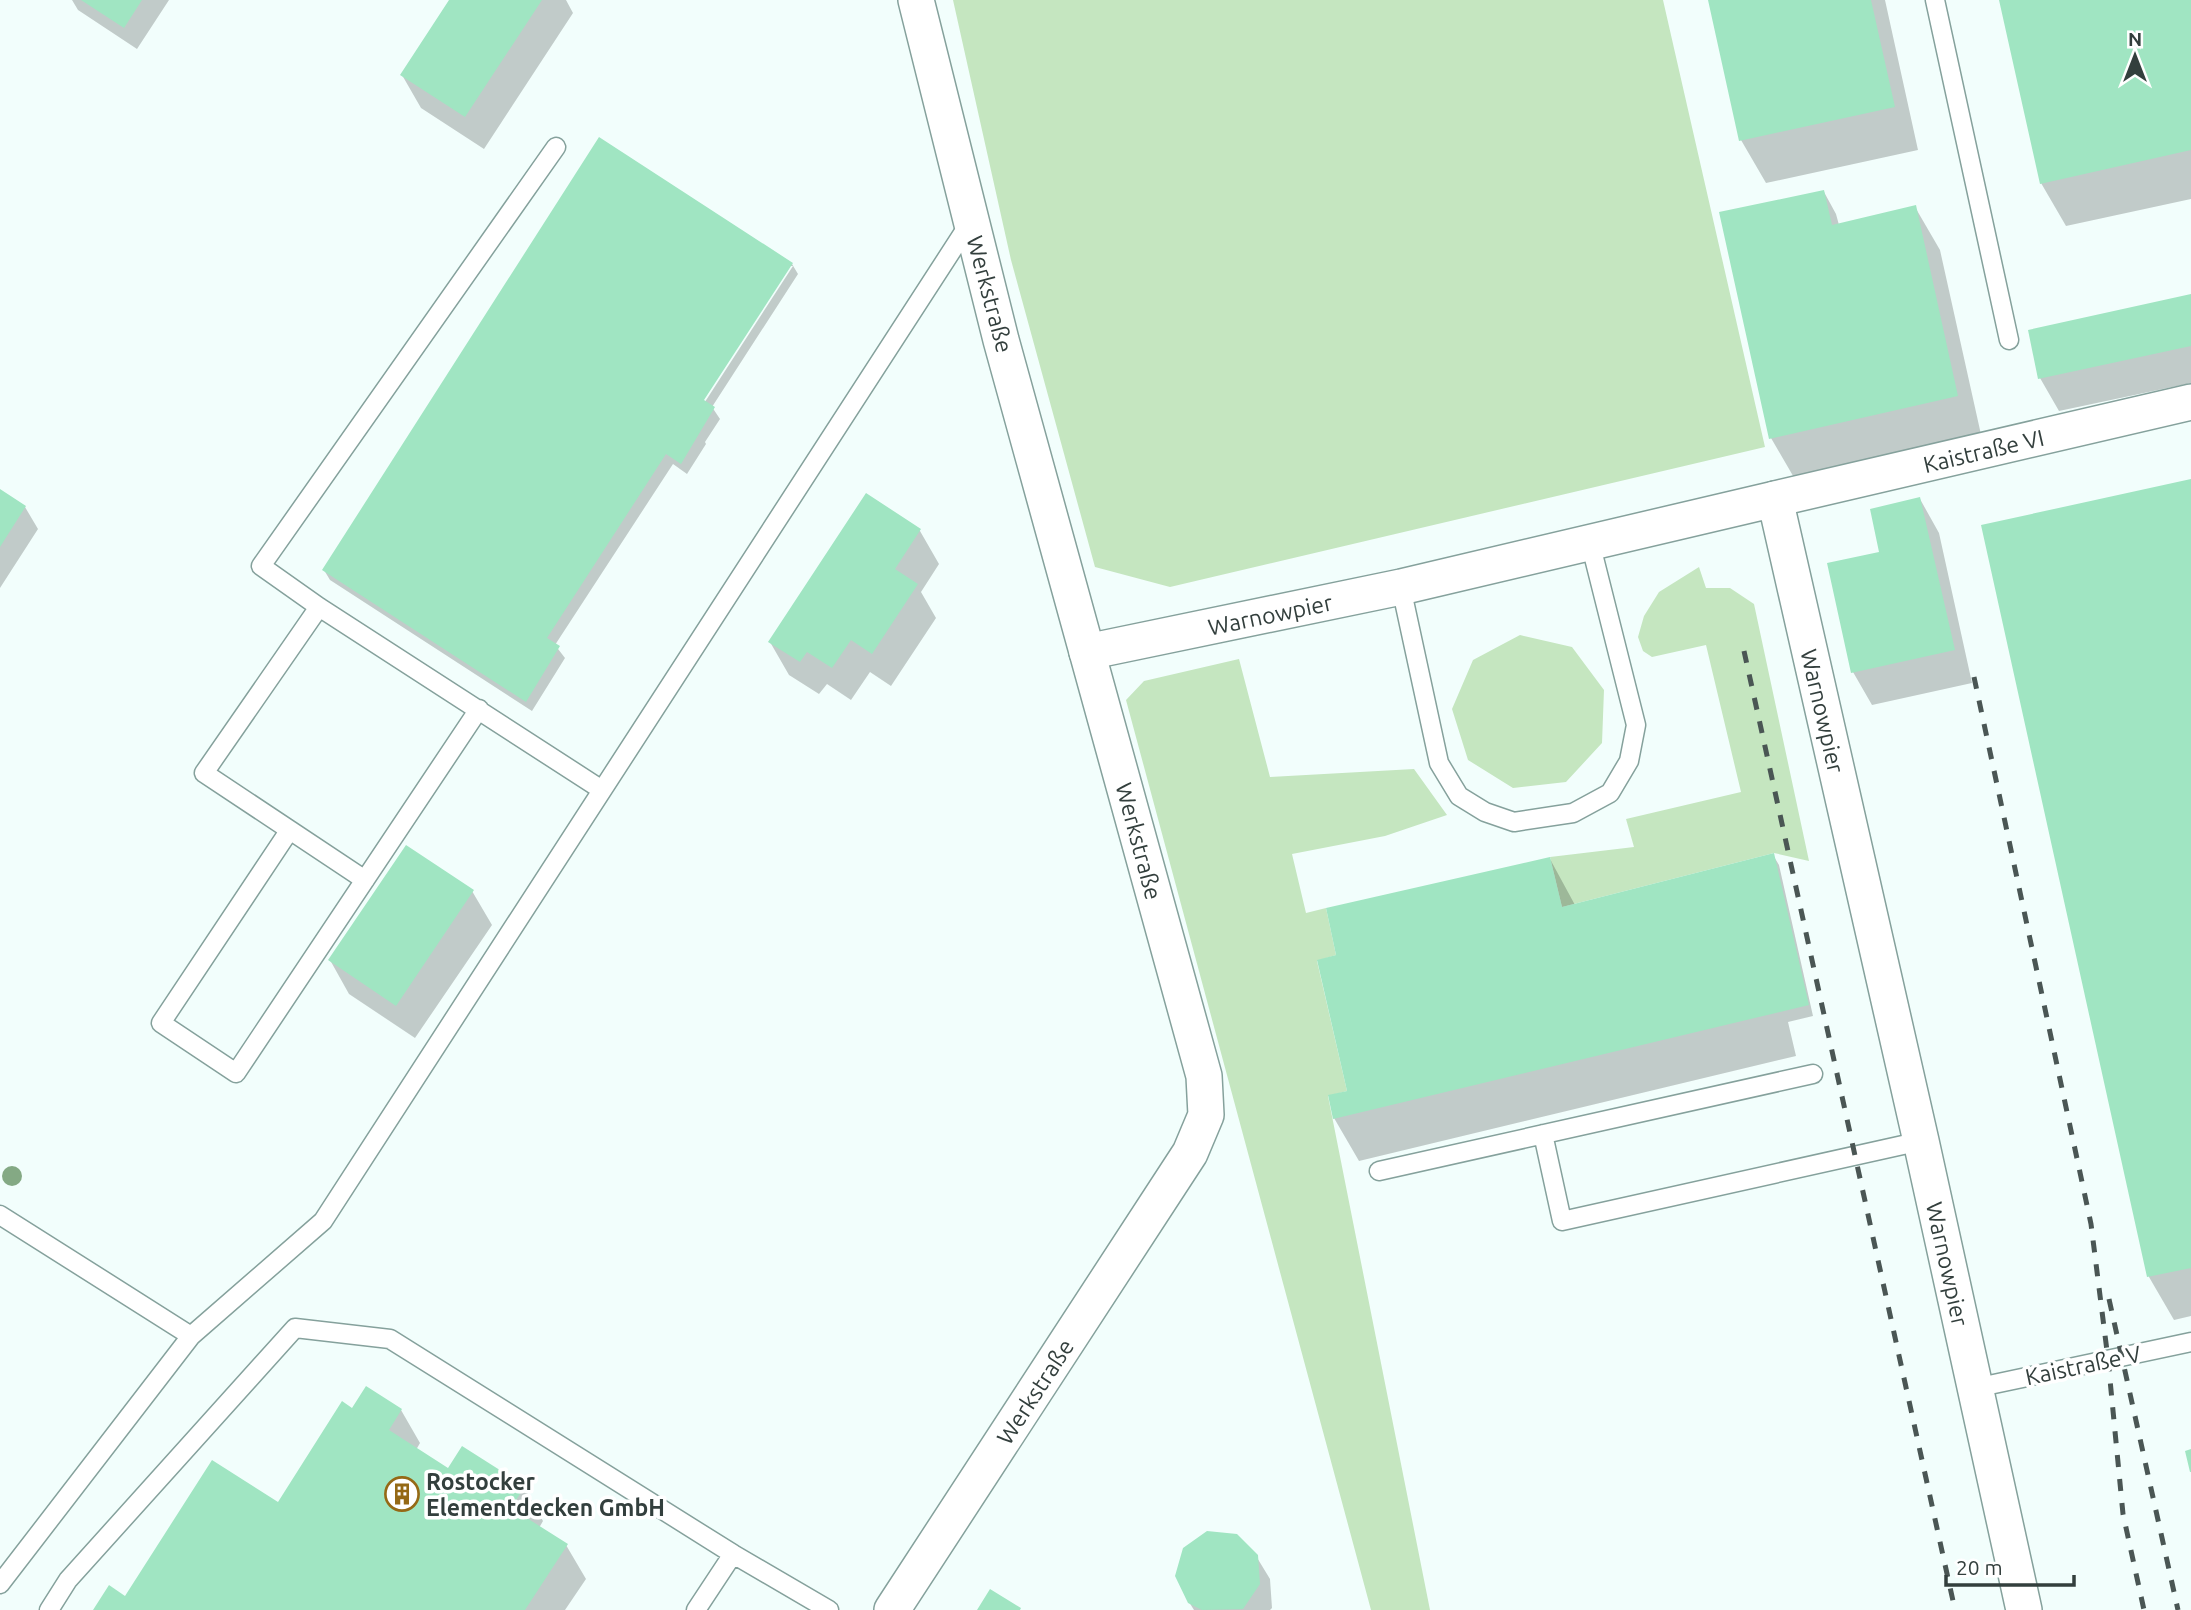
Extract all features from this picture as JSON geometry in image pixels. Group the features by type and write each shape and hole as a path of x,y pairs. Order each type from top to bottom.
{"street":[{"name":"Werkstraße","path":"892,1610 1190,1153 1206,1115 1204,1076 971,221 916,0"},
{"name":"Kaistraße VI","path":"1775,499 2191,402"},
{"name":"Warnowpier","path":"1087,652 1401,587 1775,499 2024,1610"}],"lane":[{"path":"1935,0 2009,340"},
{"path":"556,147 261,566 319,607 602,790"},
{"path":"0,1584 191,1336 323,1222 971,221"},
{"path":"1401,587 1439,763 1459,796 1485,812 1514,822 1573,813 1610,793 1629,761 1636,725 1590,542"},
{"path":"319,607 204,774 365,880"},
{"path":"289,831 161,1023 236,1073 479,709"},
{"path":"1379,1171 1813,1073"},
{"path":"1543,1134 1562,1222 1921,1141"},
{"path":"0,1215 191,1336"},
{"path":"49,1610 68,1580 295,1328 390,1339 733,1554 829,1610"},
{"name":"Kaistraße V","path":"1975,1388 2191,1342"},
{"path":"696,1610 733,1554"}],"green space":[{"path":"953,0 1663,0 1765,447 1170,587 1095,567 1011,260"},
{"path":"1699,567 1706,588 1730,588 1754,604 1809,861 1774,853 1562,907 1550,857 1634,847 1626,819 1741,792 1706,645 1652,657 1643,651 1638,637 1644,616 1659,592"},
{"path":"1520,635 1572,647 1604,690 1602,743 1566,782 1513,788 1468,760 1452,709 1473,660"},
{"path":"1239,659 1270,777 1414,769 1447,815 1385,836 1292,854 1306,913 1326,908 1336,955 1317,961 1347,1091 1328,1096 1430,1610 1371,1610 1126,700 1144,681"}],"building":[{"path":"81,0 142,0 124,28"},
{"path":"449,0 542,0 465,117 400,75"},
{"path":"1708,0 1871,0 1895,107 1739,141"},
{"path":"1999,0 2191,0 2191,150 2040,184"},
{"path":"599,137 793,263 704,400 715,407 681,464 666,454 547,638 560,646 526,702 322,570"},
{"path":"1824,190 1832,225 1916,205 1958,396 1769,439 1719,212"},
{"path":"2191,294 2191,346 2038,379 2028,330"},
{"path":"2191,479 2191,1268 2147,1277 1981,525"},
{"path":"0,489 26,506 0,547"},
{"path":"866,493 921,529 895,569 918,584 872,654 851,640 832,668 807,652 800,662 768,642"},
{"path":"1920,497 1955,650 1851,673 1827,563 1879,552 1870,509"},
{"path":"406,845 474,890 396,1006 328,960"},
{"path":"1774,853 1809,1005 1333,1119 1328,1095 1347,1091 1317,960 1336,955 1326,908 1550,857 1562,907"},
{"name":"Rostocker Elementdecken GmbH","path":"366,1386 402,1409 389,1430 448,1468 462,1446 525,1486 511,1508 568,1544 525,1610 93,1610 109,1585 125,1596 212,1460 278,1502 342,1401 352,1408"},
{"path":"2191,1449 2191,1472 2190,1472 2185,1451"},
{"path":"1207,1531 1237,1534 1258,1555 1260,1584 1243,1609 1202,1610 1188,1603 1175,1576 1183,1548"},
{"path":"990,1589 1021,1608 1020,1610 977,1610"}],"railway":[{"path":"1744,651 1955,1610"},
{"path":"1974,677 2091,1224 2123,1514 2144,1610"},
{"path":"2109,1299 2178,1610"}],"place":[{"name":"Rostocker Elementdecken GmbH","path":"402,1494"}]}
